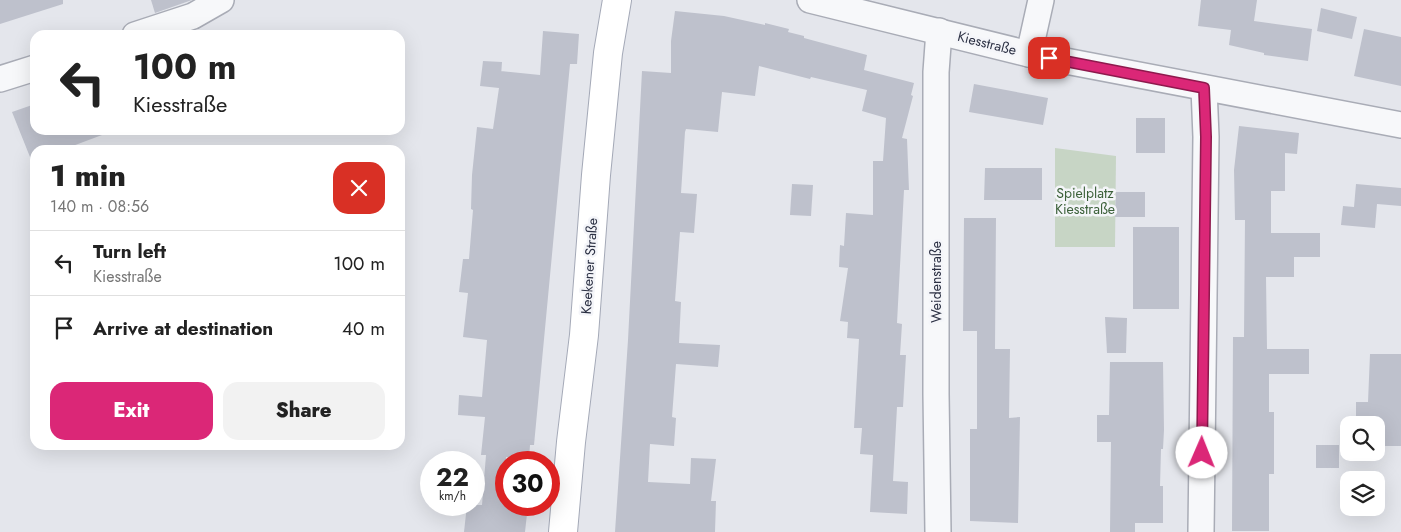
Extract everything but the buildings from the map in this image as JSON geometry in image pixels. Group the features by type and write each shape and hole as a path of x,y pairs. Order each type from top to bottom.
{"main road":[{"name":"Keekener Straße","path":"563,532 571,442 584,335 596,175 608,53 617,0"}],"street":[{"path":"150,30 193,16 221,0"},
{"name":"Kiesstraße","path":"810,0 1030,54 1401,125"},
{"path":"1030,54 1041,0"},
{"name":"Weidenstraße","path":"938,31 936,72 938,532"},
{"path":"0,79 30,70"},
{"path":"1201,532 1206,137 1204,88"}],"green space":[{"name":"Spielplatz Kiesstraße","path":"1055,148 1116,156 1115,247 1055,247"}],"route":[{"path":"1049,58 1204,88 1206,137 1202,453"}]}
